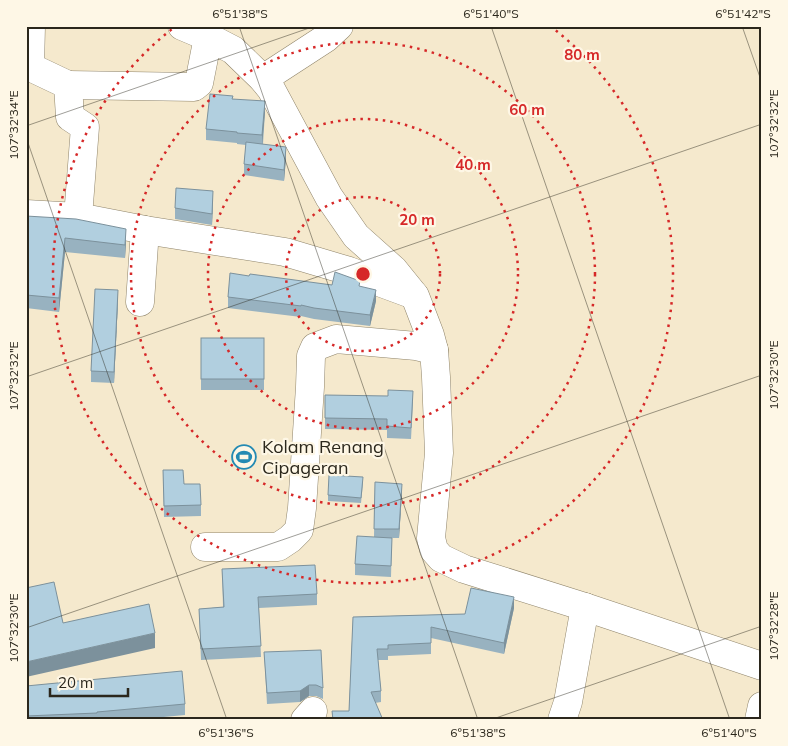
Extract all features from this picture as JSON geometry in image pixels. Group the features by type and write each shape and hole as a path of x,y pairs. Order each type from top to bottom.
{"street":[{"path":"31,26 30,66 68,85 194,86 199,83 208,37"},
{"path":"182,26 233,50 263,79 271,89 329,197 356,236 394,270 415,296 434,350 439,453 431,538 434,550 441,558 464,569 762,666"},
{"path":"263,79 326,38 339,26"},
{"path":"68,85 70,117 85,127 78,217"},
{"path":"26,214 78,217 145,230 285,252 349,271 415,296"},
{"path":"140,302 145,230"},
{"path":"206,547 278,547 299,530 311,356 315,347 336,338 416,346 434,350"},
{"path":"562,720 568,702 585,607"},
{"path":"759,720 762,706"}],"building":[{"path":"210,94 233,96 232,99 265,101 262,135 206,129"},
{"path":"246,142 286,147 284,170 244,164"},
{"path":"176,188 213,191 212,214 175,208"},
{"path":"26,216 76,219 126,229 125,245 65,238 59,298 26,295"},
{"path":"335,272 360,281 359,286 376,290 370,315 228,297 230,273 332,285"},
{"path":"95,289 118,290 114,372 91,371"},
{"path":"201,338 264,338 264,379 201,379"},
{"path":"388,390 413,391 411,428 387,426 387,419 325,418 325,395 388,396"},
{"path":"163,470 183,470 184,484 200,484 201,505 164,506"},
{"path":"329,475 363,477 361,498 328,495"},
{"path":"375,482 402,484 399,529 374,529"},
{"path":"357,536 392,538 391,566 355,564"},
{"path":"315,565 317,594 258,597 261,646 201,649 199,609 224,607 222,569"},
{"path":"54,582 63,623 149,604 155,633 26,662 26,588"},
{"path":"471,588 514,597 504,643 431,627 431,643 388,645 388,649 377,649 381,691 371,692 383,720 333,720 332,711 349,711 353,617 465,614"},
{"path":"321,650 323,688 309,685 300,691 267,693 264,652"},
{"path":"182,671 185,704 97,713 26,716 26,686"}],"place":[{"name":"Kolam Renang Cipageran","path":"244,457"}]}
